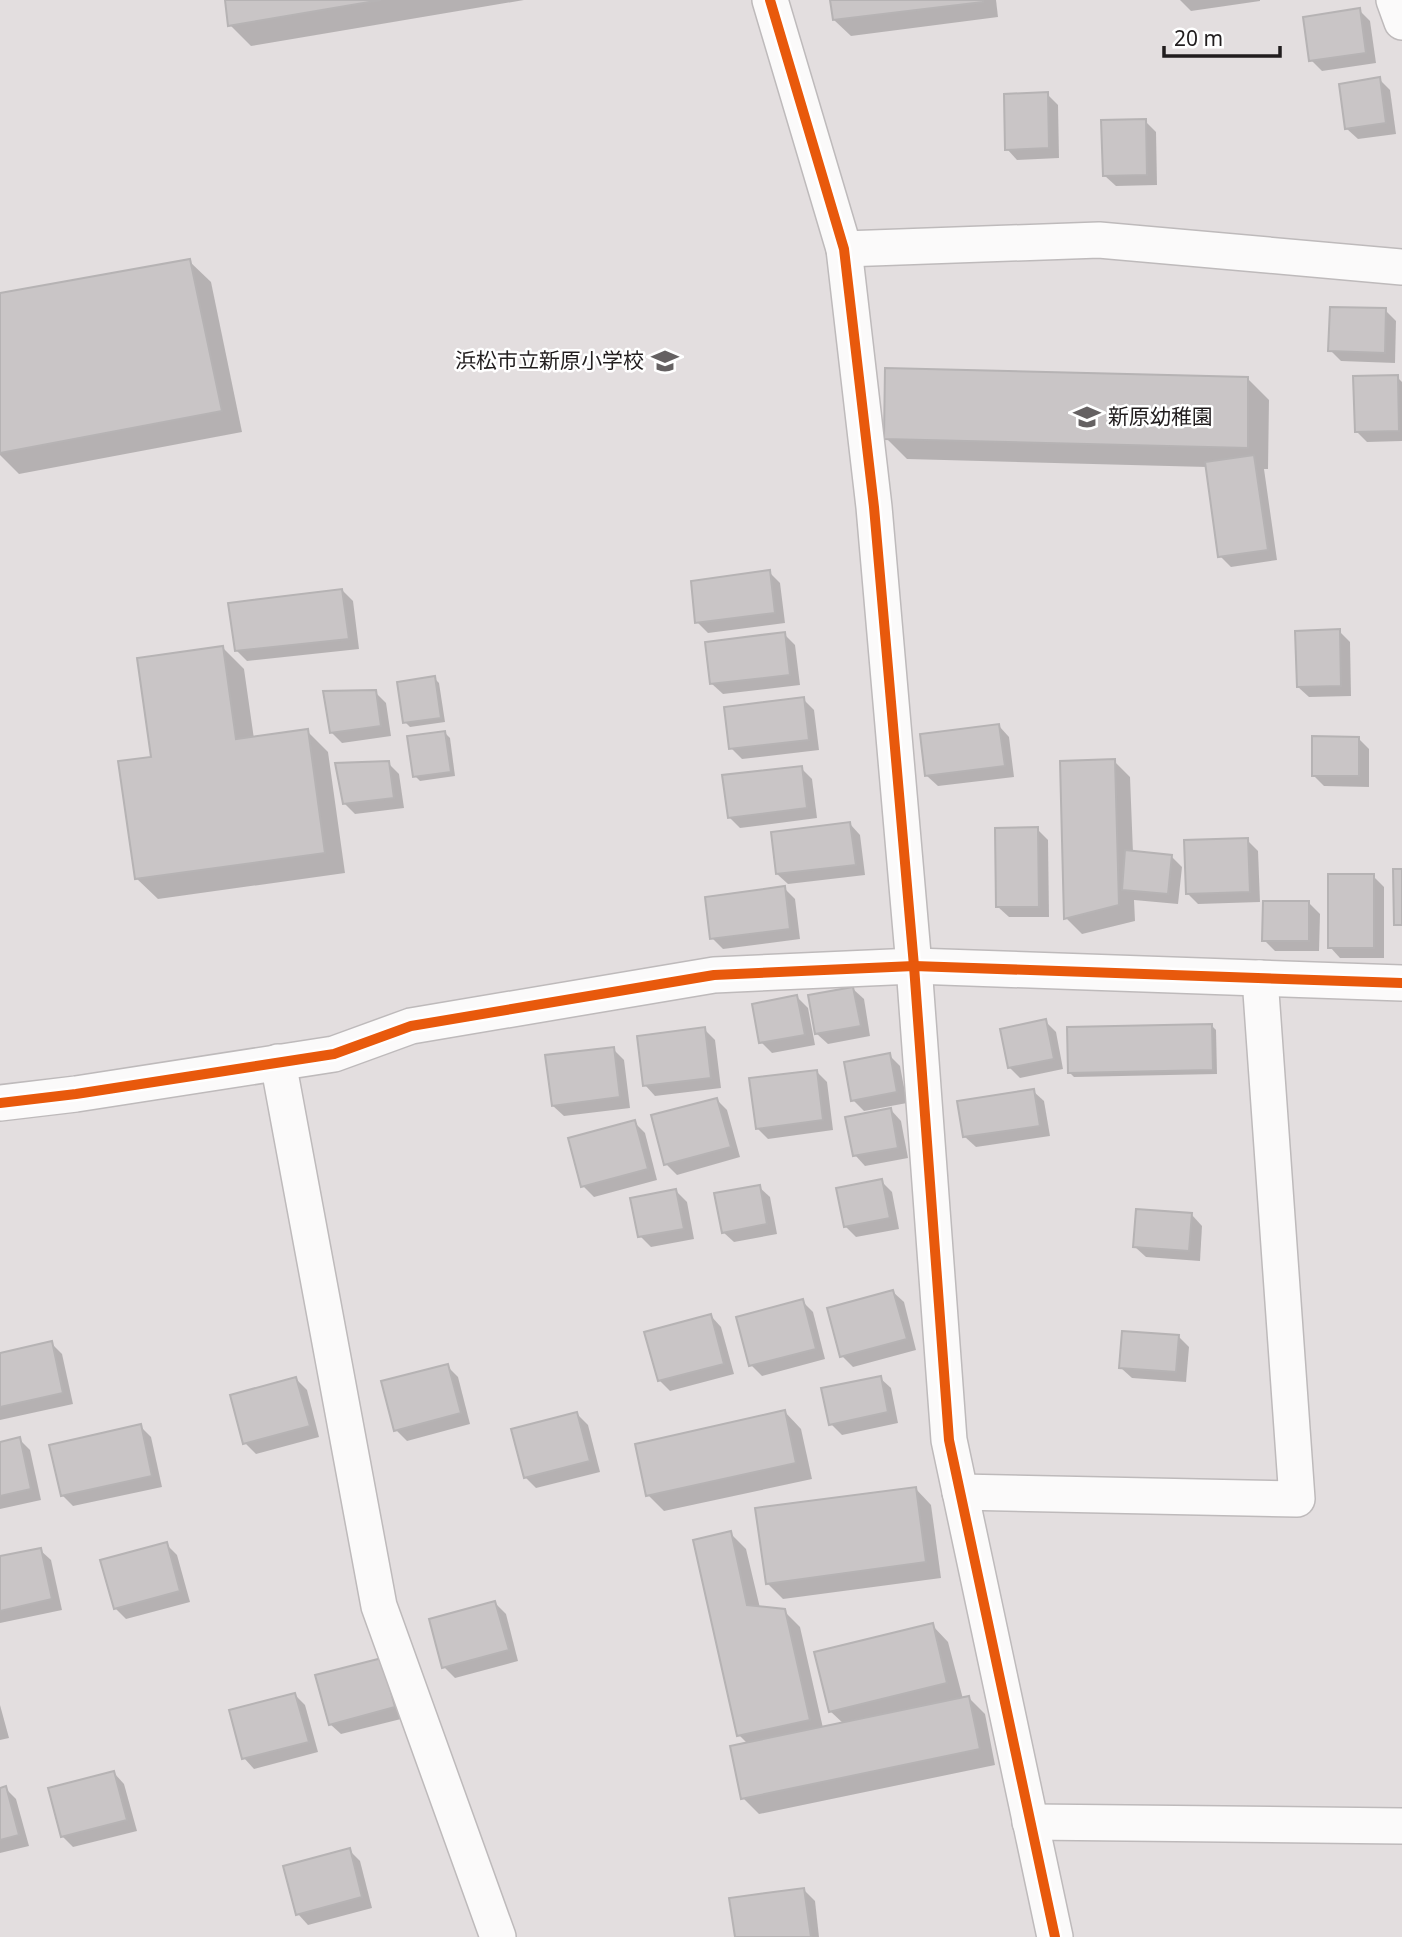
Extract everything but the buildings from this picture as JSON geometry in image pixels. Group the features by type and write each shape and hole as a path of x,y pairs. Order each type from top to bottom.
{"street":[{"path":"770,0 844,248 874,507 914,966 949,1440 1055,1937"},
{"path":"1394,0 1402,22"},
{"path":"844,248 1099,240 1402,267"},
{"path":"0,1103 76,1094 334,1054 411,1026 715,975 914,966 1402,983"},
{"path":"960,1492 1297,1499 1260,978"},
{"path":"278,1062 379,1605 498,1937"},
{"path":"1030,1822 1402,1826"}],"cycle path":[{"path":"770,0 844,249 874,507 914,966 949,1440 1055,1937"},
{"path":"0,1103 76,1094 334,1054 411,1026 714,975 914,966 1402,983"}],"place":[{"name":"浜松市立新原小学校","path":"665,361"},
{"name":"新原幼稚園","path":"1087,417"}]}
